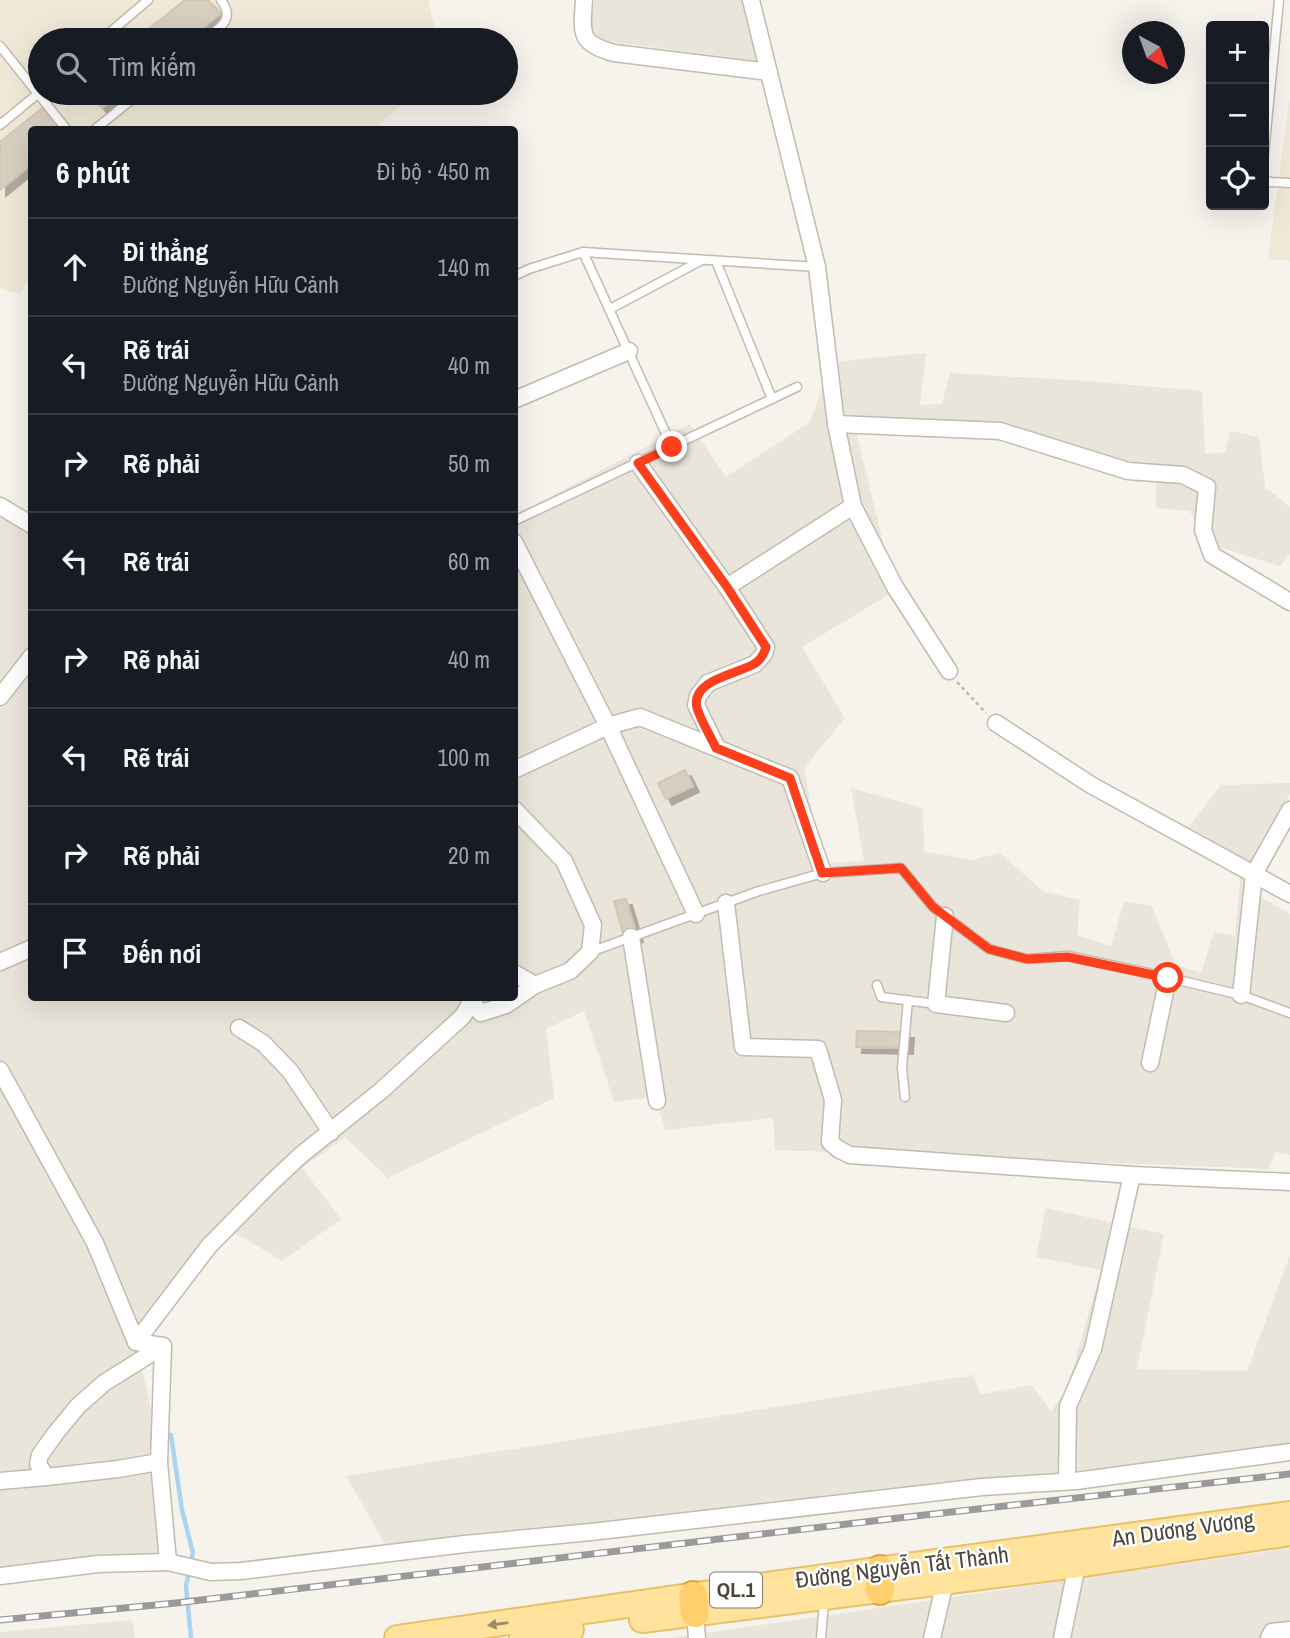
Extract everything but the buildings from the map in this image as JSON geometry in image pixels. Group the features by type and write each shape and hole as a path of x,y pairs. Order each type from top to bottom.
{"main road":[{"name":"An Dương Vương","path":"1076,1554 1290,1514"},
{"name":"An Dương Vương","path":"1076,1554 1290,1533"},
{"name":"Đường Nguyễn Tất Thành","path":"397,1638 695,1616 880,1580 1076,1554"},
{"name":"Đường Nguyễn Tất Thành","path":"522,1638 825,1598 880,1580 945,1582 1076,1554"}],"street":[{"path":"584,0 584,35 589,43 597,48 614,53 769,72"},
{"path":"751,0 817,267 836,424 853,506 895,587 949,671"},
{"path":"518,398 629,351"},
{"path":"836,424 1000,431 1128,471 1183,475 1207,486 1203,530 1212,555 1290,602"},
{"path":"638,463 727,587 766,647 764,654 755,664 708,683 698,696 696,705 716,748"},
{"path":"0,506 28,523"},
{"path":"727,587 853,506"},
{"path":"518,550 608,726 696,914"},
{"path":"0,697 28,661"},
{"path":"518,768 608,726 640,717 790,778 822,873"},
{"path":"996,723 1091,785 1290,894"},
{"path":"1241,995 1254,874 1290,810"},
{"path":"518,813 564,861 593,925 590,953 570,971 535,985 518,997"},
{"path":"726,903 743,1047 818,1049 833,1100 830,1142 850,1155 1132,1175 1290,1182"},
{"path":"945,916 936,1004 1006,1013"},
{"path":"631,937 657,1101"},
{"path":"0,962 28,950"},
{"path":"518,975 535,985"},
{"path":"1150,1063 1168,978"},
{"path":"136,1342 209,1245 301,1155 382,1090 463,1016 470,1001"},
{"path":"471,1001 481,1013 512,1001"},
{"path":"239,1028 262,1042 290,1071 331,1132"},
{"path":"0,1070 95,1243 136,1342"},
{"path":"1067,1481 1068,1406 1093,1349 1132,1175"},
{"path":"136,1342 163,1346"},
{"path":"163,1346 159,1462 170,1562"},
{"path":"46,1477 38,1464 40,1455 78,1406 104,1383 163,1346"},
{"path":"0,1576 97,1564 170,1562 211,1572 255,1570 982,1487 1067,1481 1290,1452"},
{"path":"0,1481 159,1462"},
{"path":"1062,1638 1076,1554"},
{"path":"932,1638 945,1582"},
{"path":"1269,1638 1272,1632 1290,1630"}],"lane":[{"path":"115,28 148,0"},
{"path":"218,28 228,15 221,0"},
{"path":"1265,147 1279,0"},
{"path":"0,46 28,80"},
{"path":"0,125 28,102"},
{"path":"48,105 64,126"},
{"path":"99,126 125,105"},
{"path":"1269,182 1290,183"},
{"path":"518,274 583,252 817,267"},
{"path":"583,252 672,447"},
{"path":"610,309 702,260"},
{"path":"716,261 772,400"},
{"path":"518,519 797,387"},
{"path":"590,953 759,891 822,873 901,868 933,907 989,949 1027,959 1068,957 1168,978 1241,995 1290,1013"},
{"path":"877,985 881,997 936,1004"},
{"path":"905,1097 902,1068 908,1000"},
{"path":"821,1638 825,1598"}],"path":[{"path":"949,671 996,723"}],"shaded area":[{"path":"0,0 428,0 434,28 28,28 28,105 401,105 377,126 28,126 28,282 20,294 0,287"},
{"path":"594,0 747,0 765,62 591,39"},
{"path":"1290,95 1290,261 1268,259"},
{"path":"926,353 920,405 942,404 950,373 1202,391 1205,454 1225,452 1230,431 1259,437 1265,487 1290,507 1290,554 1280,566 1205,543 1190,511 1156,508 1156,469 1046,437 987,426 856,432 895,591 802,647 845,718 804,768 821,863 864,861 851,788 923,808 924,851 971,860 1000,853 1044,892 1080,900 1077,935 1111,946 1124,902 1151,905 1176,965 1201,973 1214,932 1235,936 1242,858 1189,827 1221,785 1290,783 1290,794 1260,842 1259,896 1290,914 1290,1155 1275,1152 1269,1169 775,1150 773,1118 666,1130 654,1097 614,1102 584,1011 546,1029 554,1098 388,1178 345,1137 302,1168 341,1219 282,1261 235,1233 135,1335 160,1451 175,1550 0,1579 0,496 28,513 28,1001 518,1001 518,513 690,424 726,477 810,422 831,362"},
{"path":"1046,1208 1164,1234 1137,1369 1247,1371 1290,1255 1290,1447 388,1549 346,1476 974,1375 980,1394 1032,1385 1051,1412 1067,1389 1101,1270 1036,1257"},
{"path":"1290,1548 1290,1638 670,1638 1160,1567"},
{"path":"132,1620 135,1638 0,1638 0,1632"}],"waterway":[{"path":"171,1435 182,1510 193,1553 186,1586 191,1638"}],"railway":[{"path":"0,1620 176,1603 1290,1474"}],"route":[{"path":"672,447 638,463 727,587 766,647 764,654 755,664 708,683 698,696 696,705 716,748 790,778 822,873 901,868 933,907 989,949 1027,959 1068,957 1168,978"}]}
